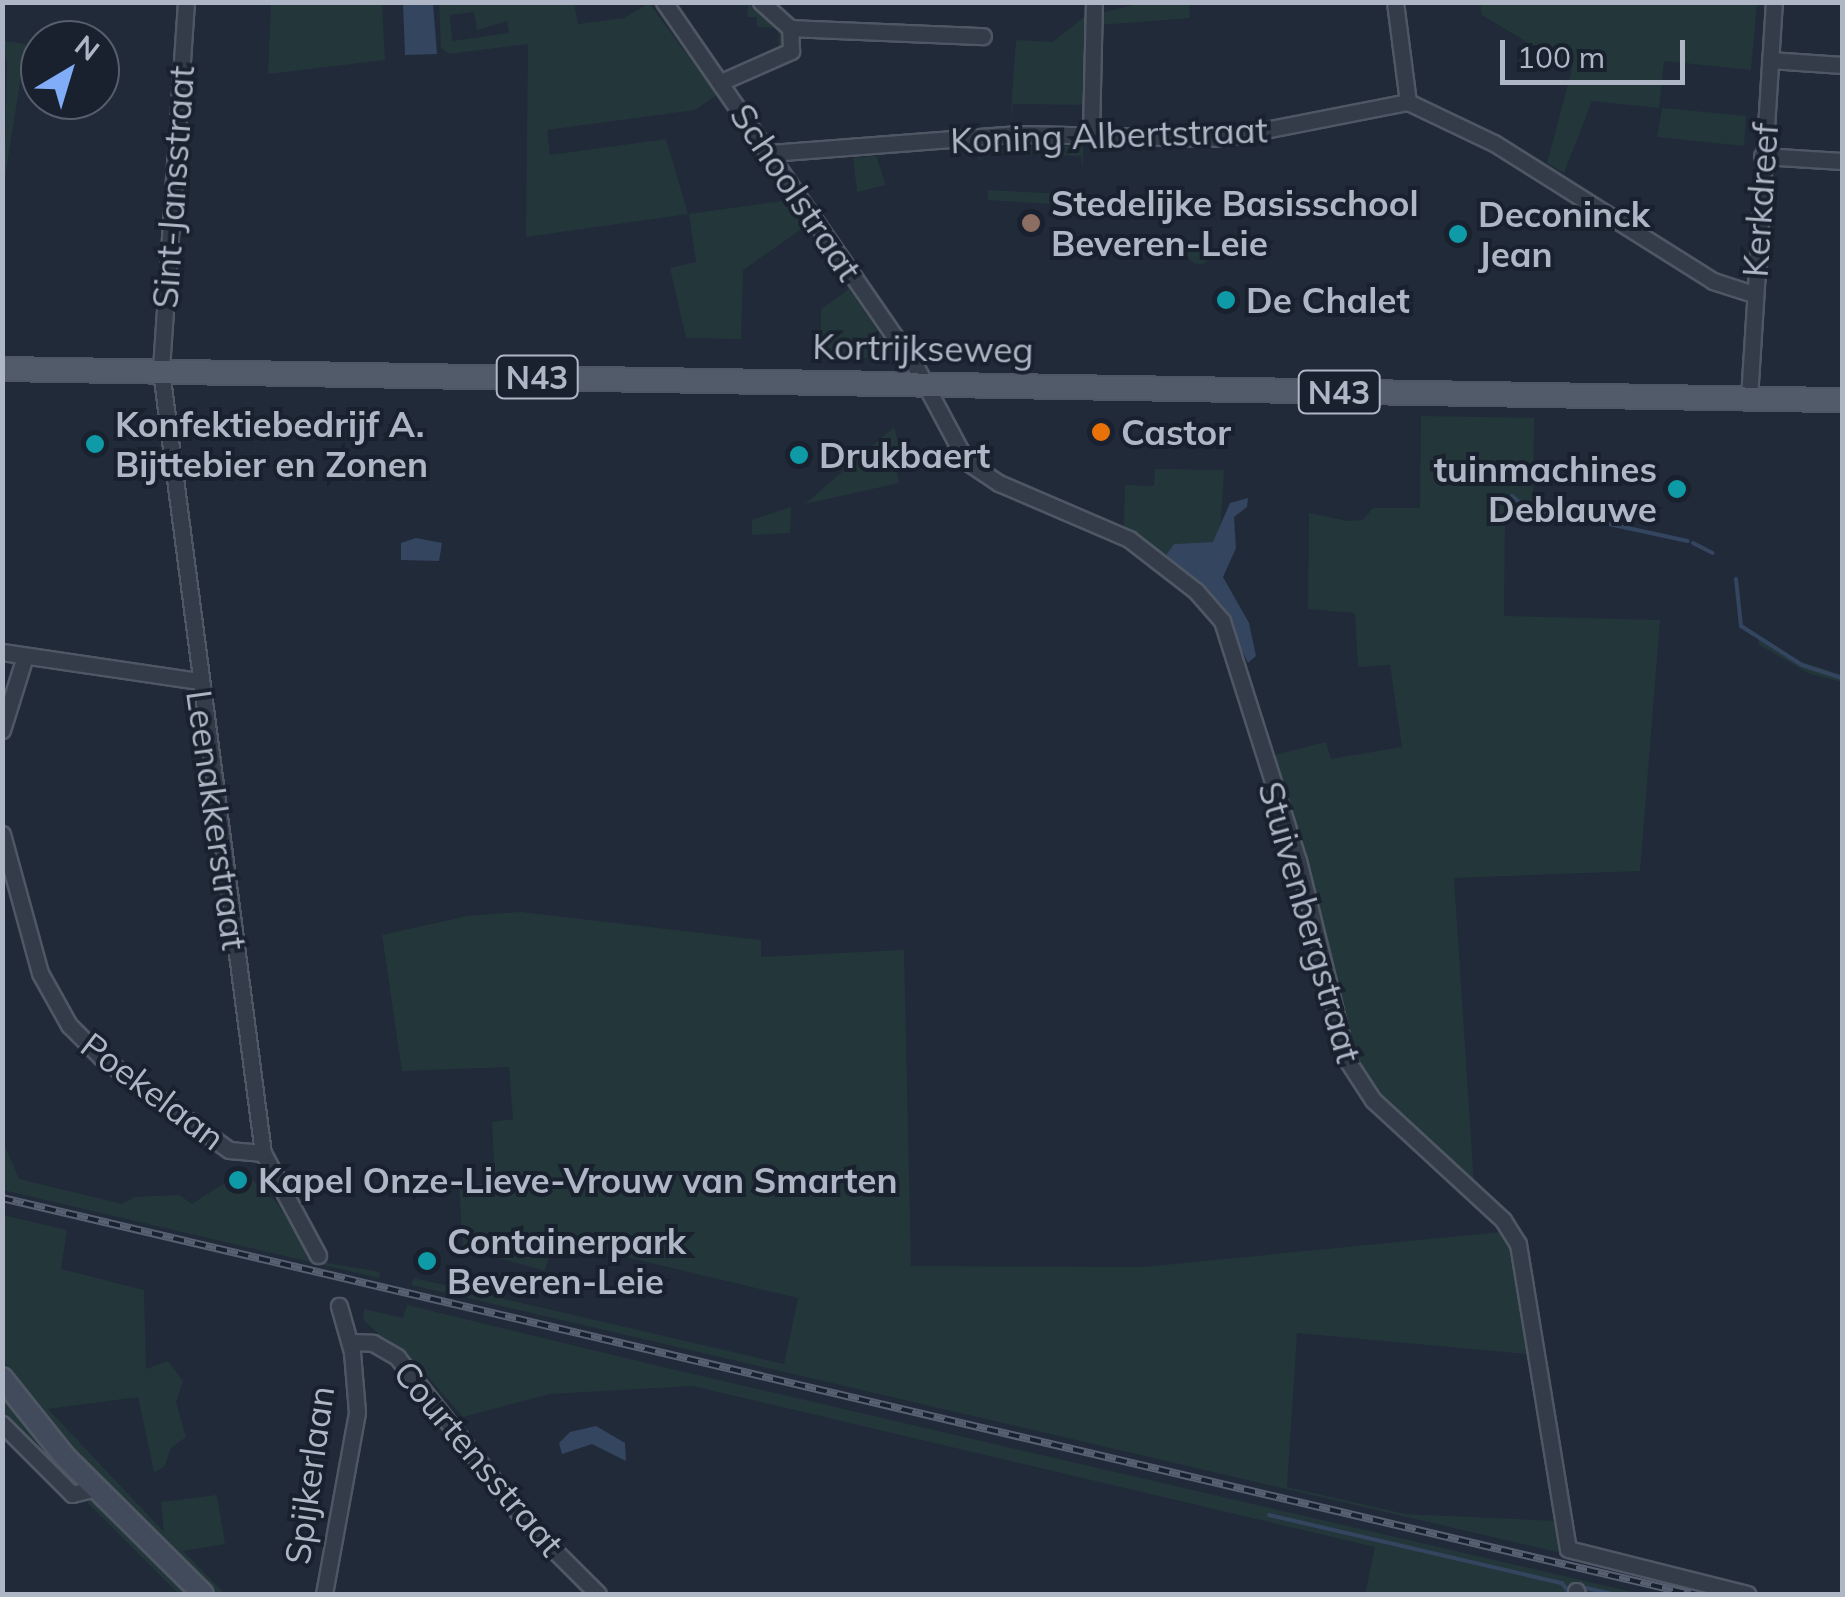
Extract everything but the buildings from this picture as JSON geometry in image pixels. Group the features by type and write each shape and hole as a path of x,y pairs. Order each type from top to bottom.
{"main road":[{"name":"Kortrijkseweg","path":"2,369 1842,400"}],"street":[{"name":"Sint-Jansstraat","path":"160,372 186,2"},
{"name":"Schoolstraat","path":"664,2 926,382"},
{"path":"760,2 790,28 983,36"},
{"path":"1091,134 1094,2"},
{"path":"1395,2 1408,102 1494,143 1713,281 1754,294"},
{"name":"Kerkdreef","path":"1748,398 1774,2"},
{"path":"721,82 786,57 790,28"},
{"path":"1770,60 1842,65"},
{"name":"Koning Albertstraat","path":"770,153 1091,134 1224,138 1408,102"},
{"path":"1762,156 1842,161"},
{"name":"Leenakkerstraat","path":"160,372 263,1152 318,1255"},
{"name":"Stuivenbergstraat","path":"926,382 951,440 976,470 1129,539 1196,591 1222,620 1298,860 1347,1060 1373,1100 1503,1220 1518,1244 1568,1548 1747,1594"},
{"path":"2,652 198,681"},
{"path":"2,730 26,656"},
{"name":"Poekelaan","path":"2,834 40,973 69,1025 101,1057 229,1150 263,1152"},
{"name":"Spijkerlaan","path":"324,1594 356,1412 350,1342 339,1306"},
{"name":"Courtensstraat","path":"350,1342 372,1343 397,1357 525,1521 598,1594"},
{"path":"2,1378 96,1488 203,1594"},
{"path":"2,1424 69,1492 81,1496 96,1488"}],"green space":[{"path":"271,3 382,3 385,60 268,74"},
{"path":"439,3 574,3 578,24 624,18 649,3 717,95 695,110 547,130 550,155 666,139 688,214 526,237 528,44 449,54 441,48","holes":["474,12 477,30 507,21 509,33 452,41 450,15"]},
{"path":"748,3 781,27 787,47 732,72 779,49 778,28 757,27 757,17 747,17"},
{"path":"1143,3 1189,3 1190,18 1099,25 1100,13"},
{"path":"1480,3 1757,3 1751,70 1664,61 1659,108 1592,101 1564,173 1547,163 1572,69 1482,15"},
{"path":"1088,14 1086,105 1013,104 1010,126 1016,40 1053,42"},
{"path":"3,41 20,43 20,82 4,184 7,64"},
{"path":"1662,108 1746,116 1744,146 1657,137"},
{"path":"1083,145 1083,169 1081,156 979,153 983,166 975,150"},
{"path":"876,156 886,185 857,192 853,158"},
{"path":"988,190 1083,195 1082,206 988,200"},
{"path":"788,200 806,226 743,270 741,339 686,338 670,268 696,262 689,214"},
{"path":"1199,240 1211,252 1199,264 1187,252"},
{"path":"849,289 888,346 883,358 821,357 821,309"},
{"path":"1421,416 1534,418 1533,513 1505,513 1504,616 1660,620 1640,871 1454,878 1474,1185 1374,1091 1352,1054 1308,863 1271,756 1326,742 1331,759 1402,747 1390,665 1358,667 1355,613 1308,609 1309,513 1348,521 1363,520 1373,508 1420,508"},
{"path":"894,427 903,458 895,461 899,483 805,504"},
{"path":"1155,469 1224,470 1220,535 1213,542 1174,544 1166,555 1124,526 1125,485 1154,486"},
{"path":"791,507 790,533 752,535 752,520"},
{"path":"1760,636 1799,661 1842,675 1842,682 1810,674 1758,644"},
{"path":"521,912 761,940 761,957 904,950 911,1266 1143,1267 1501,1232 1513,1255 1527,1354 1297,1333 1287,1487 1405,1514 1557,1521 1565,1553 1737,1594 411,1285 414,1278 784,1364 798,1298 554,1240 545,1271 463,1248 459,1187 495,1182 492,1122 513,1119 509,1067 402,1071 382,935 467,916"},
{"path":"2,1139 19,1179 122,1204 134,1197 179,1195 192,1204 243,1171 276,1202 315,1261 380,1272 379,1278 3,1190"},
{"path":"3,1215 67,1230 61,1269 144,1290 146,1369 168,1361 183,1381 176,1402 186,1437 171,1448 164,1467 154,1472 138,1397 48,1409 164,1532 161,1502 217,1495 225,1544 183,1551 225,1594 216,1594 78,1456 3,1361"},
{"path":"407,1305 1641,1594 1365,1594 1375,1547 693,1386 550,1394 463,1417 414,1361 409,1364 363,1319 364,1309 403,1318"},
{"path":"2,1396 83,1489 79,1492 3,1419"},
{"path":"94,1499 188,1594 179,1594 87,1502"}],"water":[{"path":"403,3 433,3 437,54 405,55"},
{"path":"1248,498 1247,507 1234,517 1236,548 1223,577 1249,623 1256,656 1248,663 1223,610 1166,555 1174,544 1213,542 1230,503"},
{"path":"416,538 442,543 439,561 401,560 401,543"},
{"path":"596,1426 625,1443 626,1461 592,1444 562,1454 559,1443 570,1432"}],"waterway":[{"path":"1512,496 1527,509 1560,515"},
{"path":"1586,519 1688,541"},
{"path":"1693,543 1713,553"},
{"path":"1736,579 1741,626 1802,665 1842,678"},
{"path":"1269,1515 1562,1583 1570,1594"},
{"path":"1582,1587 1612,1594"}],"railway":[{"path":"2,1198 1690,1594"}],"place":[{"name":"Stedelijke Basisschool Beveren-Leie","path":"1031,223"},
{"name":"Deconinck Jean","path":"1458,234"},
{"name":"De Chalet","path":"1226,300"},
{"name":"Castor","path":"1101,432"},
{"name":"Konfektiebedrijf A. Bijttebier en Zonen","path":"95,444"},
{"name":"Drukbaert","path":"799,455"},
{"name":"tuinmachines Deblauwe","path":"1677,489"},
{"name":"Kapel Onze-Lieve-Vrouw van Smarten","path":"238,1180"},
{"name":"Containerpark Beveren-Leie","path":"427,1261"}]}
